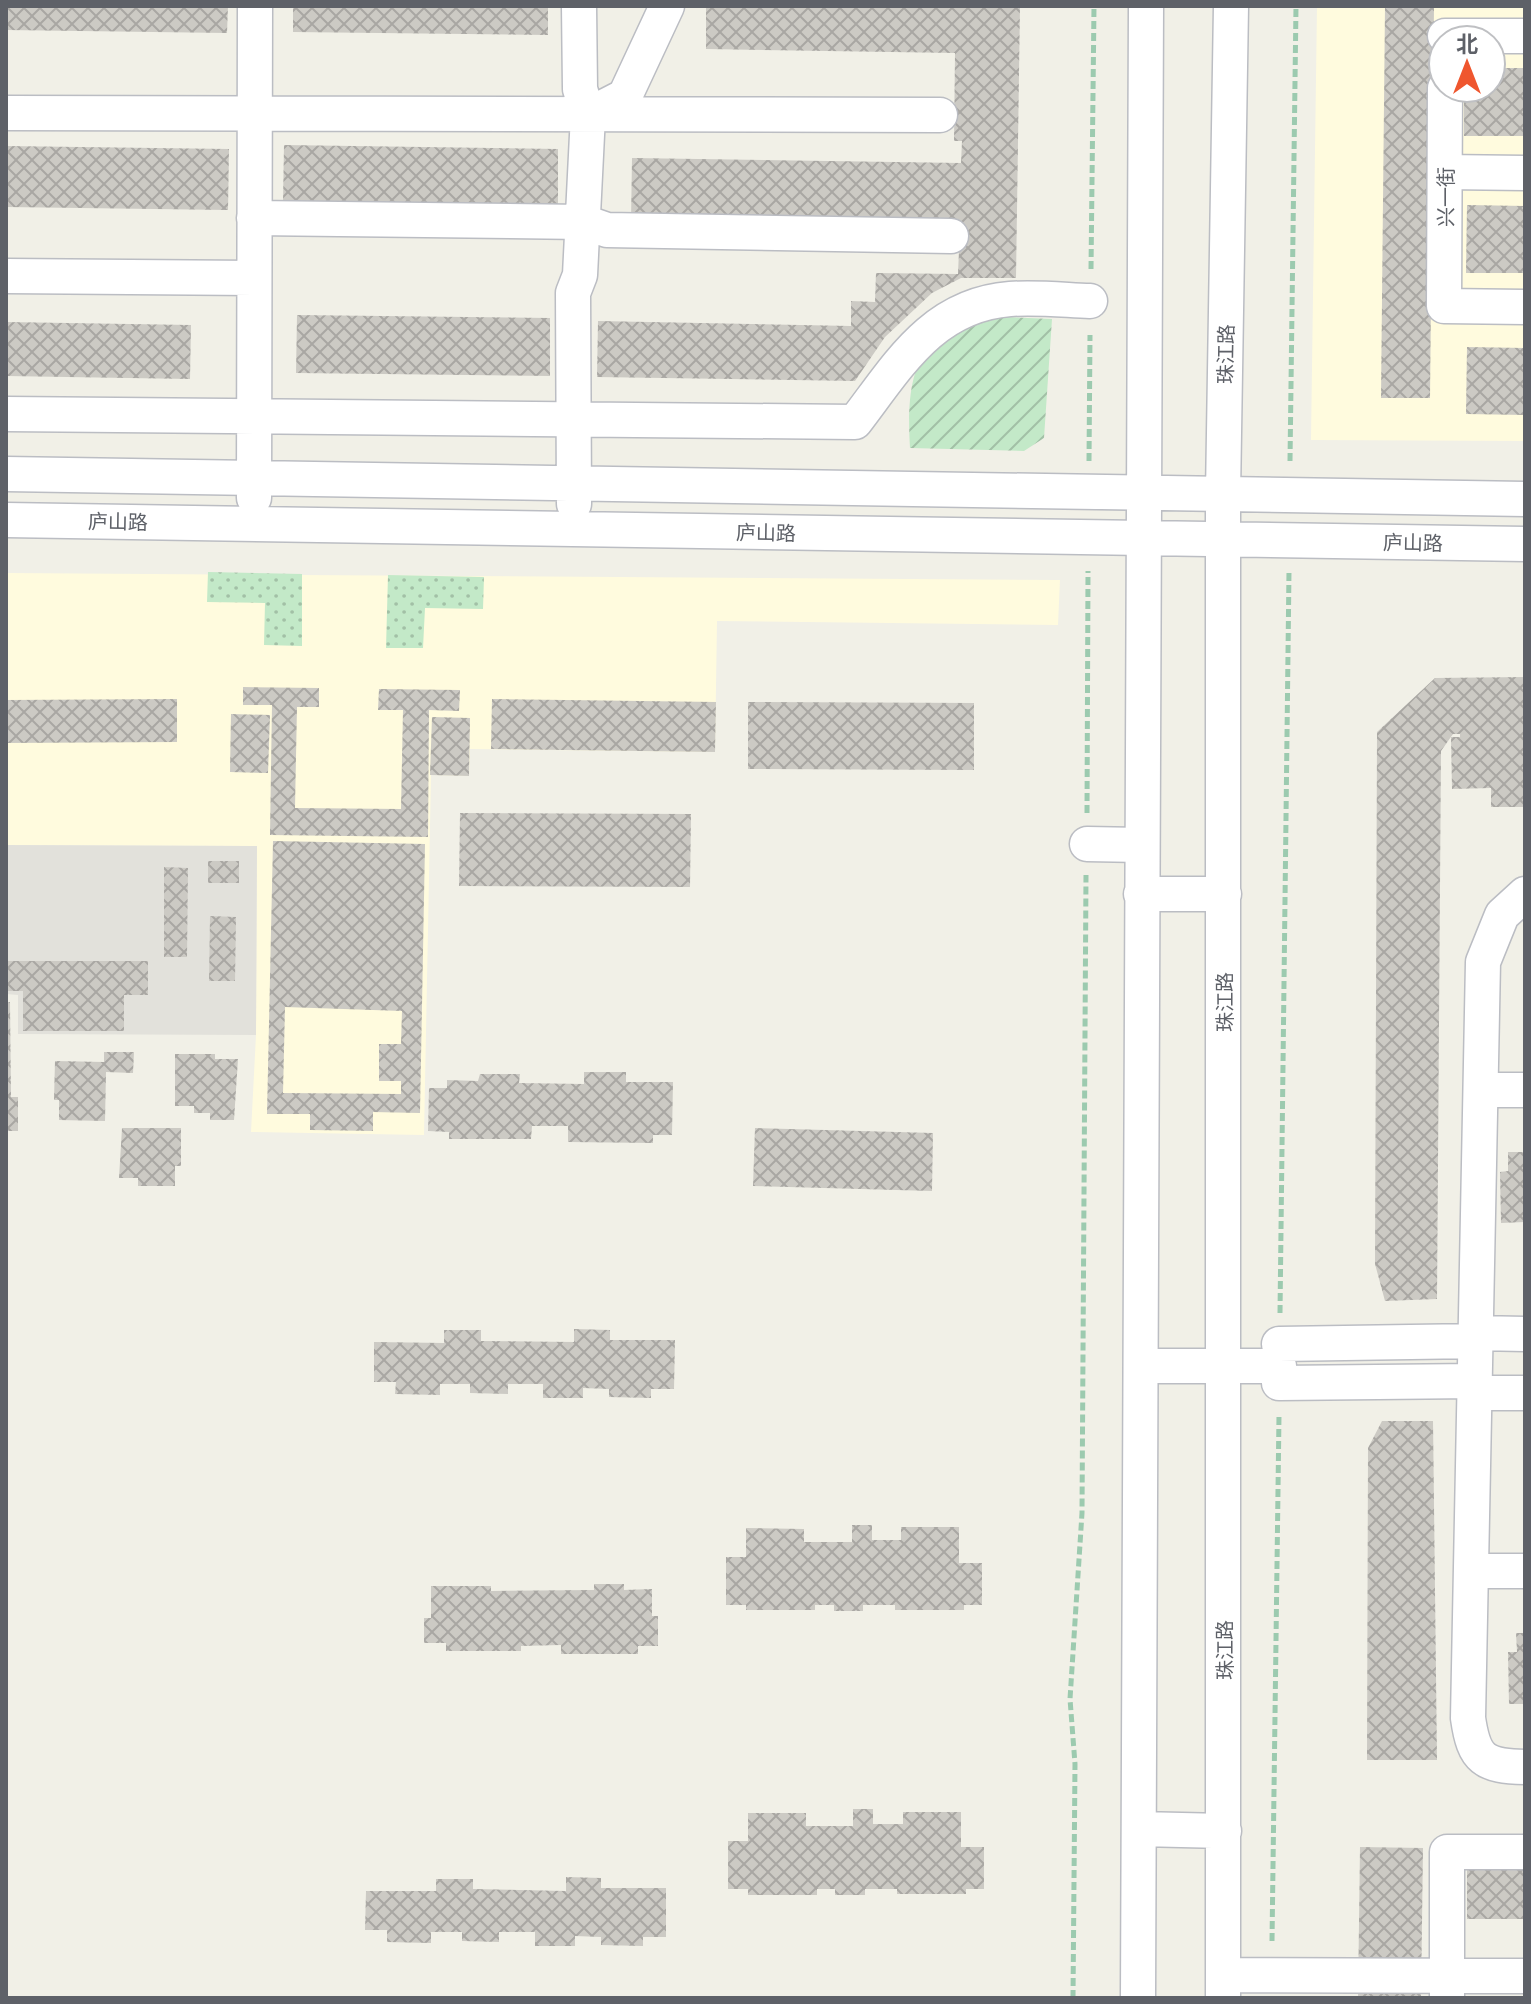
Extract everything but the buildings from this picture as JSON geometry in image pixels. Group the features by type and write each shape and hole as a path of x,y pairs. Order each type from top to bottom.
{"street":[{"path":"254,522 255,6"},
{"path":"574,528 573,293 580,275 588,115 580,89 579,6"},
{"path":"588,115 625,96 667,6"},
{"path":"1138,1998 1146,6"},
{"name":"珠江路","path":"1223,1986 1223,494 1231,6"},
{"name":"兴一街","path":"1445,104 1444,306 1525,307"},
{"path":"6,113 940,115"},
{"path":"1445,172 1525,173"},
{"path":"254,218 584,222 607,230 951,236"},
{"path":"6,276 254,278"},
{"path":"6,414 855,422 906,354 955,312 1011,299 1090,301"},
{"path":"6,474 1525,499"},
{"name":"庐山路","path":"6,520 1525,544"},
{"path":"1087,844 1141,845"},
{"path":"1141,894 1224,894"},
{"path":"1525,894 1502,915 1483,962 1468,1718 1471,1740 1482,1759 1495,1767 1525,1767"},
{"path":"1481,1090 1525,1090"},
{"path":"1141,1366 1279,1365 1476,1337 1525,1334"},
{"path":"1279,1365 1525,1393"},
{"path":"1471,1571 1525,1571"},
{"path":"1139,1829 1224,1831"},
{"path":"1447,1987 1447,1852 1525,1852"},
{"path":"1223,1986 1272,1975 1447,1987 1525,1976"}],"path":[{"path":"1089,492 1094,6"},
{"path":"1290,495 1296,6"},
{"path":"1073,1998 1075,1764 1070,1699 1082,1513 1089,538"},
{"path":"1272,1975 1289,541"}],"shaded area":[{"path":"1317,6 1525,6 1525,441 1311,440"},
{"path":"6,573 1060,580 1058,625 717,621 715,752 470,749 469,776 431,775 424,1135 251,1132 256,1035 257,846 6,845"},
{"path":"6,845 257,846 256,1035 18,1034 18,995 6,994"}],"green space":[{"path":"981,316 1052,319 1044,438 1024,451 910,448 911,390 919,362 940,335"},
{"path":"208,572 302,574 302,646 264,645 265,603 207,602"},
{"path":"388,575 484,577 483,609 425,608 423,648 386,648"}]}
